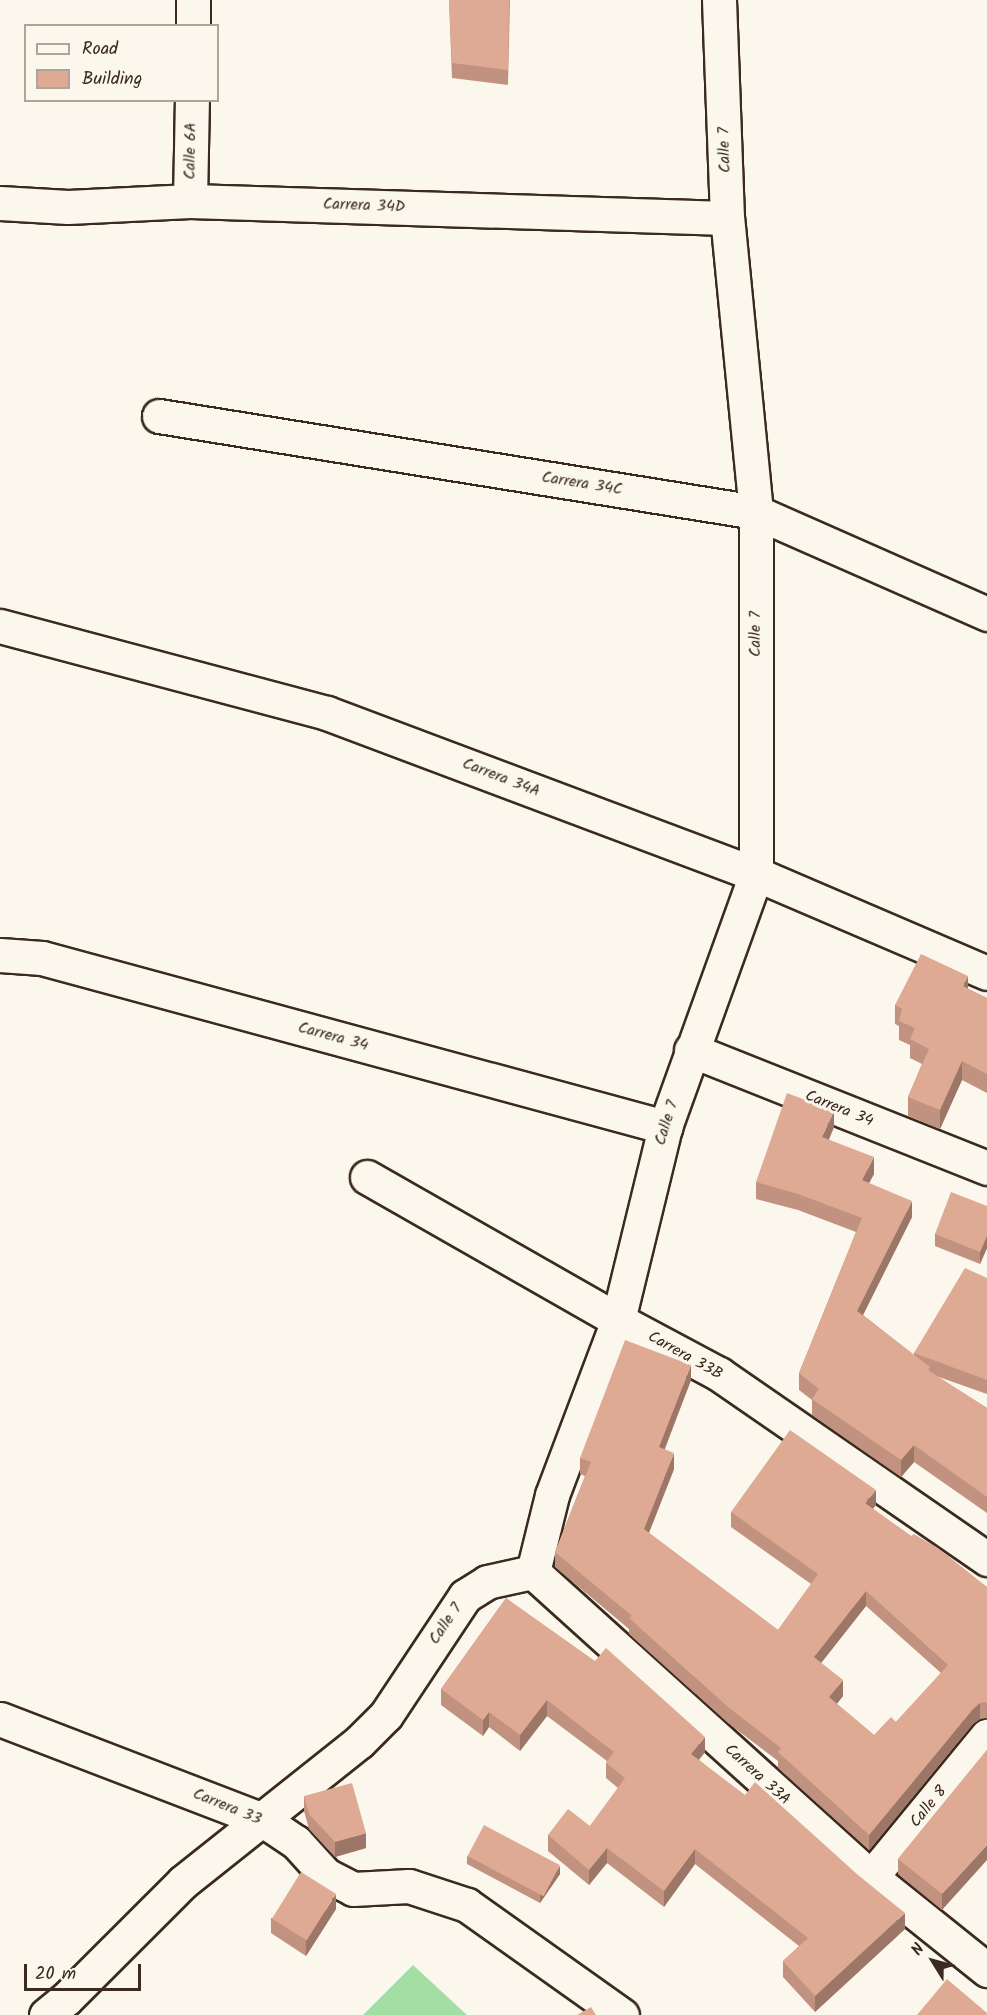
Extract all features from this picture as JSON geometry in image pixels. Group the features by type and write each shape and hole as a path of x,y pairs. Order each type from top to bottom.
{"street":[{"path":"193,0 193,24"},
{"name":"Calle 7","path":"46,2015 66,1999 183,1882 359,1742 386,1715 465,1596 487,1582 533,1572 552,1495 618,1320 665,1127 756,874 756,512 727,218 719,0"},
{"name":"Calle 6A","path":"190,201 192,102"},
{"name":"Carrera 34D","path":"0,203 68,207 190,201 727,218"},
{"name":"Carrera 34C","path":"159,416 756,512 987,614"},
{"name":"Carrera 34A","path":"0,626 327,712 756,874 987,973"},
{"name":"Carrera 34","path":"0,955 42,958 665,1127"},
{"name":"Carrera 34","path":"691,1050 987,1168"},
{"name":"Carrera 33B","path":"367,1177 618,1320 719,1374 987,1559"},
{"name":"Carrera 33A","path":"533,1572 871,1877 987,1970"},
{"name":"Carrera 33","path":"0,1719 263,1820 296,1842 326,1875 353,1889 409,1886 467,1905 622,2015"},
{"name":"Calle 8","path":"871,1877 987,1736"}],"green space":[{"path":"413,1965 467,2015 363,2015"}],"building":[{"path":"449,0 509,0 508,70 452,63"},
{"path":"921,954 968,976 963,986 987,998 987,1074 962,1061 940,1110 908,1097 929,1049 910,1039 915,1028 899,1021 902,1009 895,1005"},
{"path":"787,1093 834,1111 822,1137 874,1157 862,1180 912,1201 857,1311 930,1367 928,1370 987,1408 987,1497 914,1445 901,1460 812,1399 819,1389 799,1373 862,1218 798,1194 756,1182"},
{"path":"951,1192 987,1206 987,1236 980,1252 935,1234"},
{"path":"965,1268 987,1278 987,1380 914,1353"},
{"path":"625,1340 691,1365 659,1447 674,1453 644,1529 778,1630 818,1574 731,1512 790,1430 876,1490 865,1503 911,1536 914,1534 938,1548 987,1587 987,1702 980,1703 973,1709 869,1835 778,1752 781,1748 728,1707 629,1618 632,1616 555,1552 591,1462 580,1458","holes":["866,1591 948,1665 896,1722 891,1717 874,1735 829,1697 843,1680 814,1657"]},
{"path":"506,1598 595,1661 606,1648 705,1737 691,1754 745,1795 755,1782 858,1875 905,1913 815,1996 783,1961 808,1938 695,1849 664,1891 607,1848 589,1870 548,1835 568,1809 590,1826 625,1778 606,1763 614,1752 547,1700 520,1735 489,1712 483,1720 441,1689"},
{"path":"987,1750 987,1845 942,1894 898,1859"},
{"path":"352,1783 366,1833 335,1842 309,1814 304,1796"},
{"path":"484,1825 560,1865 544,1896 468,1856"},
{"path":"301,1872 336,1894 307,1940 272,1919"},
{"path":"947,1979 987,2013 987,2015 917,2015"},
{"path":"591,2007 596,2015 577,2015"}]}
